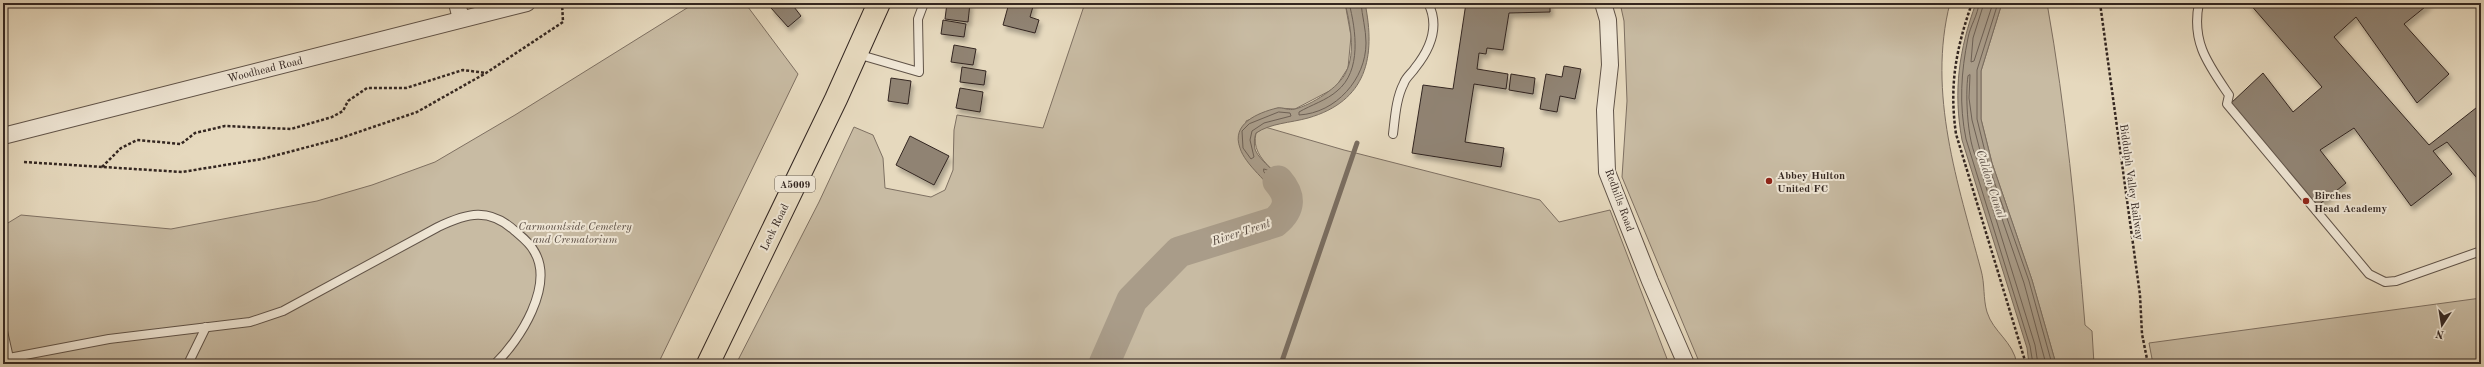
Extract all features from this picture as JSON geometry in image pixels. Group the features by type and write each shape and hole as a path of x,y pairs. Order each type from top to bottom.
{"main road":[{"name":"Leek Road","path":"708,364 857,54 879,3"}],"street":[{"path":"457,3 461,19"},
{"name":"Woodhead Road","path":"3,136 527,3"},
{"name":"Redhills Road","path":"1603,3 1608,20 1610,65 1605,110 1607,172 1650,281 1686,364"}],"lane":[{"path":"857,54 919,72 918,19 924,3"},
{"path":"1393,134 1396,112 1404,82 1417,67 1434,34 1435,22 1428,3"},
{"path":"2199,3 2196,22 2198,42 2208,64 2229,95 2227,104 2369,274 2385,282 2396,281 2481,251"},
{"path":"3,331 6,359 109,339 250,322 283,311 460,216 473,214 487,215 506,222 522,236 534,250 539,264 536,304 523,330 495,364"},
{"path":"188,364 206,327"}],"path":[{"path":"24,162 182,172 262,159 338,139 417,112 486,74 563,22 562,3"},
{"path":"1972,3 1960,38 1953,79 1952,104 1956,134 2026,364"},
{"name":"Biddulph Valley Railway","path":"2100,3 2140,295 2142,334 2148,364"},
{"path":"102,167 121,148 137,140 181,144 195,133 225,126 291,129 332,117 343,111 348,101 367,88 406,88 464,70 486,74"}],"green space":[{"name":"Carmountside Cemetery and Crematorium","path":"695,3 745,3 798,74 658,364 3,364 3,226 21,215 171,229 317,201 372,185 435,162 515,115"},
{"path":"1085,3 1345,3 1351,36 1348,68 1335,88 1295,109 1278,108 1246,121 1249,162 1273,189 1279,199 1279,208 1273,214 1297,202 1285,183 1263,160 1258,152 1255,143 1256,133 1265,127 1344,150 1540,200 1559,222 1610,210 1669,364 736,364 819,202 854,127 873,135 883,158 885,188 931,197 945,190 953,170 954,130 957,115 1043,128"},
{"path":"1620,3 1950,3 1944,37 1942,71 1948,138 1963,205 1982,275 1987,312 1990,319 2011,349 2017,364 1700,364 1622,177 1627,101 1624,21"},
{"path":"2002,3 2047,3 2060,83 2070,164 2085,325 2092,331 2094,364 2056,364 2032,280 1992,163 1981,119 1981,71"},
{"path":"2481,298 2481,364 2153,364 2149,343"}],"water":[{"path":"1345,3 1365,3 1368,23 1369,41 1367,59 1363,74 1355,88 1343,100 1328,110 1308,118 1268,127 1255,135 1255,149 1260,157 1294,192 1298,202 1297,212 1290,222 1272,215 1279,208 1279,199 1247,161 1240,148 1238,140 1239,132 1242,126 1248,121 1262,113 1277,108 1293,109 1309,104 1324,95 1343,78 1351,56 1349,20"},
{"name":"Caldon Canal","path":"1976,3 2002,3 1981,71 1981,119 1992,163 2032,280 2056,364 2029,364 2027,348 1962,140 1958,104 1959,70 1965,37"}],"building":[{"path":"777,3 791,3 801,16 788,27 771,8"},
{"path":"947,3 970,3 968,22 945,19"},
{"path":"1009,3 1034,3 1030,17 1039,20 1035,33 1003,25"},
{"path":"1466,3 1550,3 1550,12 1509,13 1503,50 1487,48 1486,54 1479,53 1477,69 1508,74 1506,89 1474,84 1465,142 1504,148 1501,167 1412,153 1423,85 1453,89"},
{"path":"2249,3 2430,3 2404,24 2449,74 2417,103 2356,17 2334,37 2429,145 2481,104 2481,183 2447,142 2433,151 2452,174 2411,206 2354,128 2320,150 2346,183 2316,207 2230,104 2263,73 2293,112 2322,87"},
{"path":"943,20 966,24 964,37 941,34"},
{"path":"954,45 976,49 973,65 951,62"},
{"path":"1564,66 1581,69 1575,99 1560,96 1557,112 1540,109 1546,74 1562,77"},
{"path":"962,67 986,71 984,85 960,82"},
{"path":"1511,74 1535,78 1533,94 1509,90"},
{"path":"891,78 911,81 908,104 888,101"},
{"path":"960,88 983,92 980,112 956,108"},
{"path":"910,136 949,156 934,185 896,165"}],"waterway":[{"path":"1281,364 1357,143"},
{"name":"River Trent","path":"1104,364 1132,300 1179,252 1275,222 1280,217 1286,207 1287,197 1278,181"}],"place":[{"name":"Abbey Hulton United FC","path":"1769,181"},
{"name":"Birches Head Academy","path":"2306,201"}]}
